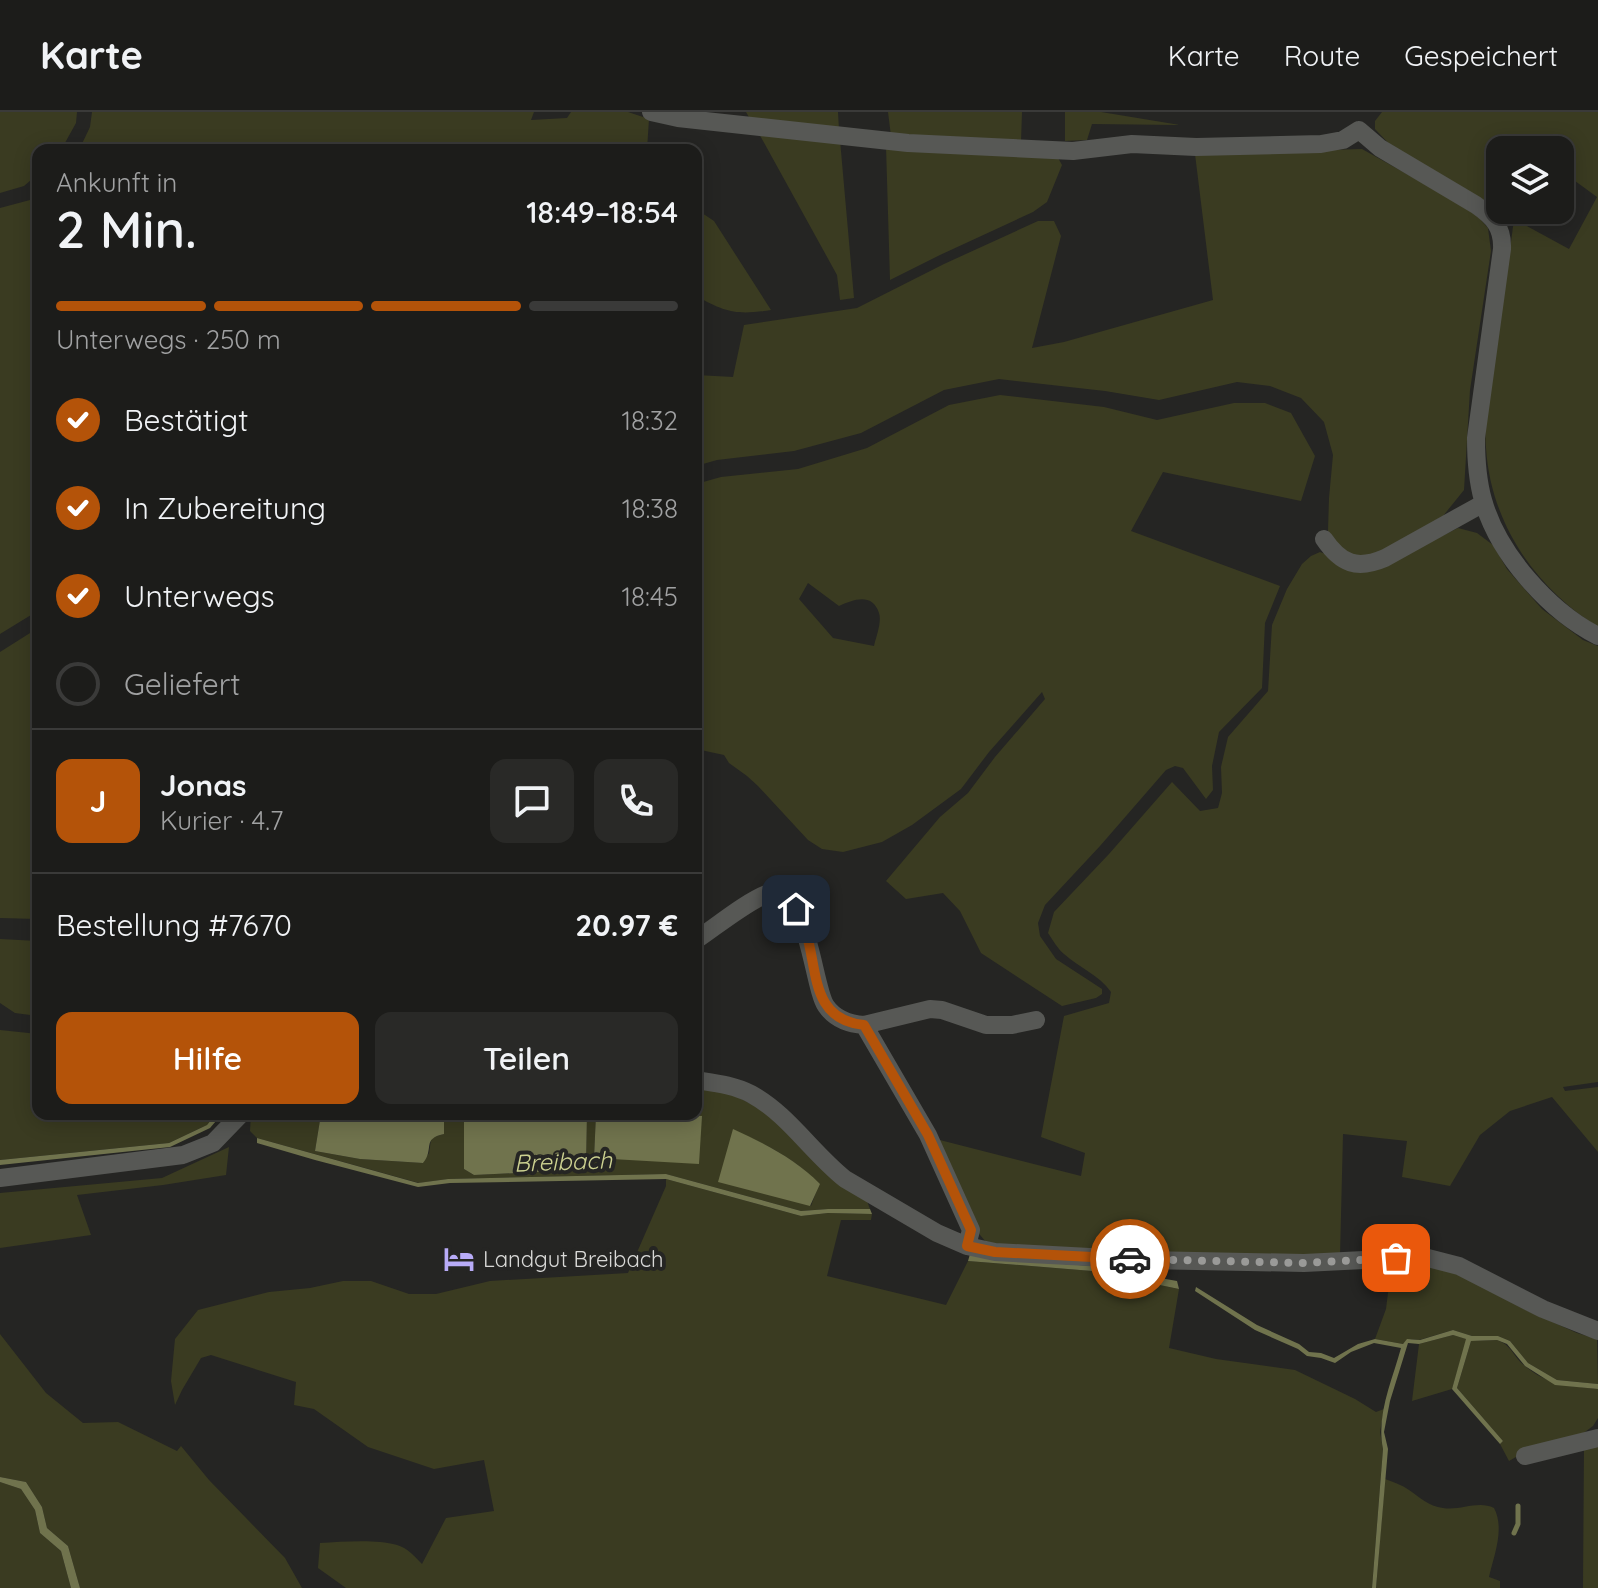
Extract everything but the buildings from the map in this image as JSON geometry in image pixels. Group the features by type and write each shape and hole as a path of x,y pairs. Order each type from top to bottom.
{"street":[{"path":"651,112 678,118 908,143 1073,151 1132,144 1196,147 1321,144 1343,140 1359,130 1366,112"},
{"path":"1359,130 1380,148 1490,215 1499,226 1502,249 1476,438 1476,463 1484,503 1502,542 1527,577 1576,623 1598,636"},
{"path":"1324,539 1332,550 1348,562 1368,564 1385,558 1484,503"},
{"path":"702,936 771,892 784,894 796,909 806,930 824,1005 841,1020 864,1025 930,1009 986,1025 1012,1025 1036,1020"},
{"path":"864,1025 928,1135 971,1230 967,1246"},
{"path":"702,1081 736,1088 752,1095 786,1120 845,1179 937,1233 967,1246 995,1252 1225,1262 1304,1263 1424,1257 1459,1266 1543,1309 1598,1331"},
{"path":"0,1178 183,1155 213,1143 235,1120"},
{"path":"1525,1456 1598,1438"}],"shaded area":[{"path":"0,112 77,112 76,123 64,144 32,144 32,179 24,186 0,193"},
{"path":"92,112 534,112 531,120 567,118 571,112 628,112 649,119 647,144 82,144 90,127"},
{"path":"746,112 838,112 839,130 750,119"},
{"path":"888,112 1022,112 1021,142 891,136"},
{"path":"1065,112 1101,112 1180,125 1092,124 1087,140 1065,141"},
{"path":"1382,112 1598,112 1598,627 1555,593 1520,551 1497,502 1485,437 1513,224 1523,224 1569,249 1597,197 1574,180 1574,136 1486,136 1486,203 1394,149 1375,129 1375,121"},
{"path":"757,130 840,140 854,298 840,300 837,275"},
{"path":"886,146 1057,156 1062,165 1047,202 1033,212 890,280"},
{"path":"1362,149 1473,211 1488,228 1491,251 1470,390 1464,490 1443,516 1377,555 1357,558 1341,550 1328,531 1333,455 1324,422 1301,398 1270,386 1237,382 1159,400 999,379 944,390 861,433 794,451 702,464 702,375 733,377 744,325 857,308 1038,221 1054,221 1061,236 1032,348 1064,342 1213,300 1195,154"},
{"path":"32,198 32,614 0,634 0,208"},
{"path":"702,213 714,221 771,310 732,311 702,299"},
{"path":"1000,395 1104,407 1157,420 1234,403 1265,403 1291,413 1315,456 1301,501 1163,472 1131,531 1280,586 1265,623 1262,688 1219,732 1212,766 1213,790 1206,799 1183,768 1175,766 1166,770 1045,905 1038,923 1040,936 1056,959 1102,989 1102,994 1096,998 1062,1006 981,953 960,911 943,893 906,899 886,881 940,817 968,793 1045,699 1042,692 961,789 912,825 882,842 843,852 822,849 808,840 724,755 702,750 702,482 721,477 798,469 867,448 949,405","holes":["808,583 839,606 862,599 876,606 880,621 874,646 833,638 799,599"]},
{"path":"1458,528 1477,533 1493,545 1507,569 1542,609 1583,640 1598,646 1598,1082 1563,1087 1565,1091 1598,1087 1598,1152 1552,1097 1510,1111 1480,1135 1450,1186 1402,1177 1407,1141 1343,1134 1340,1256 1304,1258 1007,1247 986,1242 975,1229 932,1138 1081,1176 1085,1153 1041,1137 1064,1016 1109,1003 1111,992 1055,944 1048,933 1054,912 1172,782 1200,811 1218,808 1222,793 1221,767 1228,737 1268,691 1272,625 1287,589 1302,564 1320,552 1372,571"},
{"path":"32,632 32,919 0,918 0,652"},
{"path":"0,939 32,941 32,1015 15,1013 0,1003"},
{"path":"0,1030 32,1033 32,1120 211,1120 207,1125 169,1143 0,1160"},
{"path":"702,1087 734,1095 764,1111 867,1201 870,1209 801,1211 666,1174 448,1179 419,1183 257,1138 250,1131 251,1120 320,1120 315,1151 360,1159 423,1163 432,1140 444,1134 444,1120 464,1120 464,1169 474,1175 579,1170 586,1164 587,1120 596,1120 594,1158 694,1120 702,1120","holes":["733,1130 790,1159 819,1184 811,1206"]},
{"path":"229,1147 226,1175 77,1195 91,1235 0,1248 0,1193 162,1178"},
{"path":"666,1179 801,1216 872,1214 871,1220 841,1220 827,1276 946,1305 968,1261 1092,1271 1179,1289 1169,1348 1216,1359 1295,1370 1376,1412 1384,1409 1380,1432 1383,1449 1372,1588 346,1588 318,1568 320,1543 388,1543 405,1548 422,1564 446,1518 494,1511 484,1460 434,1469 368,1447 314,1409 294,1405 296,1382 211,1355 201,1358 175,1405 171,1381 175,1339 198,1310 269,1292 343,1281 371,1281 409,1294 436,1294 490,1281 628,1273 666,1186"},
{"path":"1427,1264 1458,1274 1526,1310 1597,1339 1598,1384 1557,1380 1528,1363 1510,1341 1498,1336 1472,1336 1453,1330 1419,1340 1411,1339 1403,1344 1375,1339 1386,1309 1390,1277 1418,1275"},
{"path":"0,1334 46,1393 83,1423 118,1422 177,1451 181,1446 209,1480 285,1558 302,1588 80,1588 68,1546 47,1528 42,1507 26,1482 0,1477"},
{"path":"1453,1335 1467,1339 1452,1389 1412,1401 1419,1344"},
{"path":"1497,1340 1506,1345 1521,1363 1542,1377 1560,1384 1598,1389 1598,1418 1593,1426 1578,1437 1528,1450 1509,1461 1500,1444 1503,1441 1457,1388 1471,1341"},
{"path":"1584,1446 1598,1446 1598,1588 1583,1588"},
{"path":"1385,1479 1438,1507 1449,1509 1482,1505 1494,1508 1499,1533 1489,1577 1500,1581 1500,1588 1376,1588"},
{"path":"0,1482 21,1489 35,1510 40,1533 61,1551 71,1588 0,1588"}],"water":[{"path":"211,1120 217,1120 210,1128 170,1147 0,1165 0,1160 169,1143 207,1125"},
{"path":"320,1120 444,1120 444,1134 430,1142 423,1163 360,1159 315,1151"},
{"name":"Breibach","path":"464,1120 587,1120 586,1164 579,1170 474,1175 464,1169"},
{"path":"596,1120 702,1120 699,1164 594,1158"},
{"path":"733,1129 790,1159 820,1184 810,1206 718,1182"},
{"path":"257,1138 418,1183 448,1179 666,1174 801,1211 870,1209 872,1214 801,1216 666,1179 450,1183 418,1187 257,1143"},
{"path":"970,1254 1006,1260 1093,1266 1177,1281 1179,1289 1092,1271 968,1261"},
{"path":"1196,1287 1257,1325 1299,1344 1309,1352 1334,1358 1358,1344 1375,1339 1403,1344 1407,1339 1420,1340 1453,1330 1472,1336 1498,1336 1510,1341 1528,1363 1557,1380 1598,1384 1598,1389 1555,1385 1525,1366 1507,1344 1497,1340 1471,1341 1457,1388 1503,1441 1500,1444 1452,1389 1466,1339 1453,1335 1419,1344 1408,1343 1384,1432 1388,1449 1376,1588 1372,1588 1383,1449 1382,1424 1386,1398 1401,1348 1374,1343 1351,1352 1335,1363 1307,1356 1255,1330 1195,1291"},
{"path":"0,1477 26,1482 42,1507 47,1528 68,1546 80,1588 71,1588 61,1551 40,1533 35,1510 21,1489 0,1482"}],"waterway":[{"path":"1514,1533 1518,1524 1518,1506"}],"way so far":[{"path":"1130,1259 1304,1263 1396,1258"}],"place":[{"name":"Landgut Breibach","path":"459,1259"}],"route":[{"path":"796,909 806,930 824,1005 841,1020 864,1025 928,1135 971,1230 967,1246 995,1252 1130,1259"}]}
